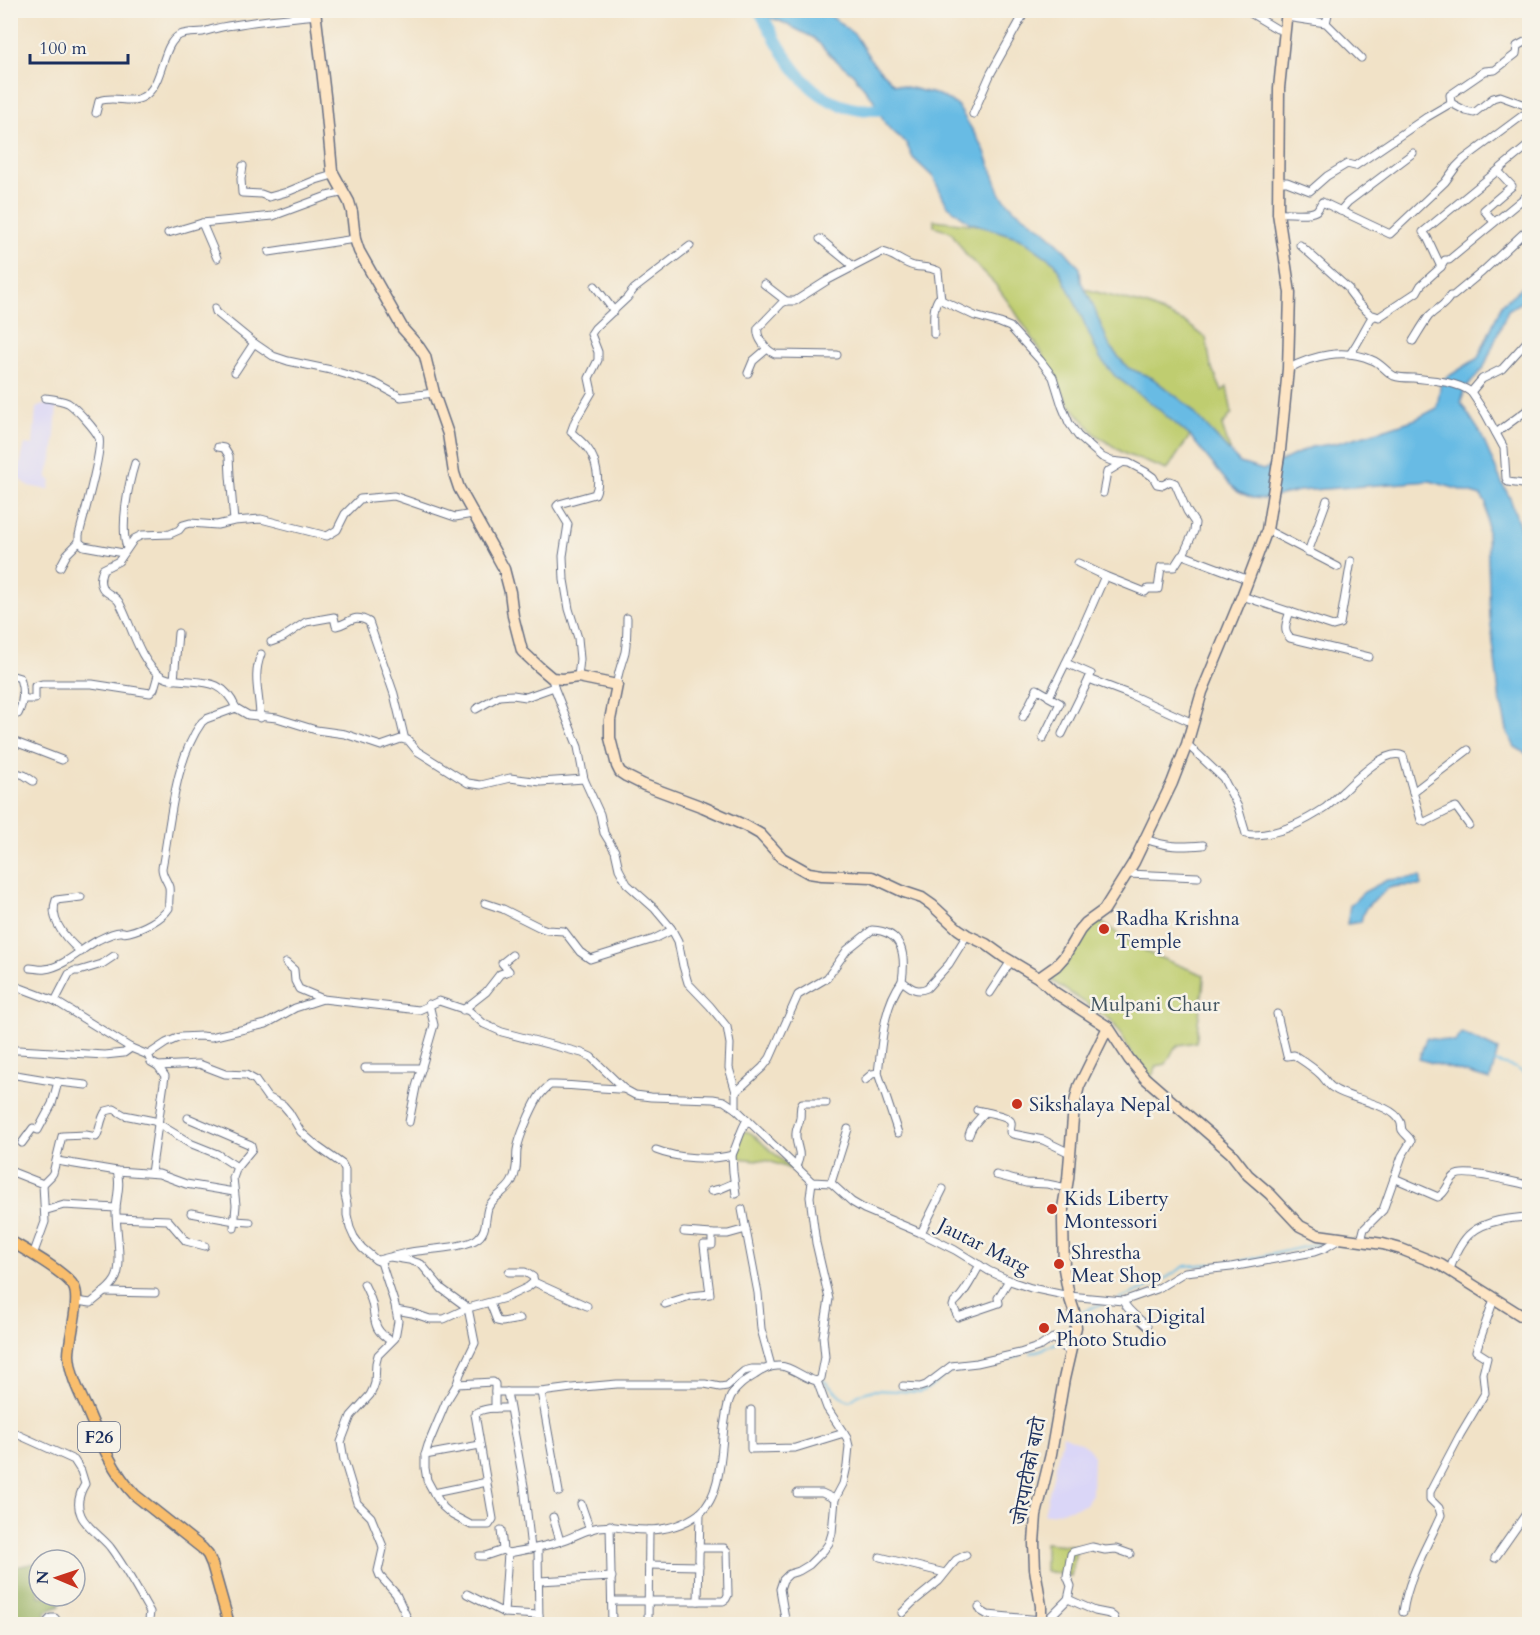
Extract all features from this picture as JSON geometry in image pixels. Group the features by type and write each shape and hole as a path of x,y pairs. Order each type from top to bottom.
{"main road":[{"path":"10,1241 56,1270 70,1282 74,1287 76,1301"},
{"name":"F26","path":"76,1301 70,1343 70,1364 72,1375 94,1428 112,1463 135,1495 208,1555 229,1624"}],"street":[{"path":"973,114 991,73 1026,10"},
{"path":"1245,10 1284,31"},
{"path":"1326,23 1329,10"},
{"path":"96,113 99,101 104,99 133,101 149,92 162,69 171,43 181,34 316,13 327,104 329,153 333,175 345,192 352,212 355,239 359,251 403,329 425,356 434,393 448,434 454,473 459,488 504,569 522,651 553,682 578,747 584,779 600,814 604,833 615,851 619,869 627,884 655,909 672,930 678,941 688,983 727,1027 730,1044 729,1068 736,1092 736,1109"},
{"path":"1039,978 1064,957 1080,930 1104,910 1128,874 1172,783 1187,744 1202,692 1249,580 1267,530 1280,450 1288,369 1290,293 1278,213 1279,88 1286,14 1326,23 1361,58"},
{"path":"1451,103 1450,94 1485,71 1496,70 1516,54 1517,46 1530,39"},
{"path":"1279,182 1287,182 1310,191 1322,202 1390,234 1445,182 1455,167 1530,109 1500,96 1493,98 1474,113 1451,103"},
{"path":"1310,191 1327,176 1347,164 1355,166 1451,103"},
{"path":"1441,267 1423,232 1530,144"},
{"path":"1340,211 1348,202 1413,153"},
{"path":"243,166 242,193 269,197 333,175"},
{"path":"1494,222 1484,210 1512,186 1498,171"},
{"path":"168,233 202,223 273,216 327,196 345,192"},
{"path":"1300,245 1349,290 1358,303 1373,316 1379,317 1417,292 1445,260 1449,260 1530,193"},
{"path":"1278,213 1310,214 1316,212 1322,202"},
{"path":"202,223 217,258"},
{"path":"1413,341 1428,318 1443,307 1450,296 1482,272 1530,227"},
{"path":"269,252 355,239"},
{"path":"820,239 853,266"},
{"path":"578,677 580,659 578,638 569,609 564,580 563,556 568,524 557,506 595,495 597,490 596,465 590,450 571,432 592,392 589,378 598,360 598,352 591,334 634,289 690,246"},
{"path":"837,355 775,354 767,349 759,337 758,328 782,303 795,301 828,280 882,252 889,253 916,267 928,266 938,271 941,300"},
{"path":"764,284 786,301"},
{"path":"595,286 614,311"},
{"path":"934,333 936,302 941,300"},
{"path":"941,300 975,316 1010,327 1053,377 1062,406 1077,436 1102,457 1111,461 1129,463 1146,472 1159,485 1175,483 1195,523 1194,531 1183,555 1174,567 1161,567 1158,589 1148,589 1145,592 1078,562"},
{"path":"215,308 216,312 273,356 375,383 401,397 434,393"},
{"path":"1350,354 1373,316"},
{"path":"1471,392 1482,380 1502,369 1530,338"},
{"path":"235,372 254,343"},
{"path":"748,373 753,361 767,349"},
{"path":"1288,369 1314,357 1350,354 1376,361 1395,376 1441,381 1465,388 1471,392 1485,413 1503,448 1508,482 1530,485"},
{"path":"45,398 69,404 86,420 99,437 100,445 79,542 67,554 60,567"},
{"path":"1496,433 1530,408"},
{"path":"218,447 224,448 230,456 234,521"},
{"path":"125,551 123,534 130,478 135,463"},
{"path":"1103,493 1107,472 1122,463"},
{"path":"473,514 455,517 394,496 360,498 345,514 338,530 327,536 261,519 218,525 190,522 170,534 142,535 134,539 119,561 103,569 100,578 101,586 118,600 141,651 158,675 174,680 214,684 225,692 236,708 248,715 277,718 316,730 345,734 381,746 392,741 408,740 417,751 468,783 481,785 510,778 541,782 584,779"},
{"path":"1308,552 1327,500"},
{"path":"1267,530 1338,567"},
{"path":"79,542 84,546 125,551"},
{"path":"1183,555 1249,580"},
{"path":"1242,596 1333,626 1340,624 1351,561"},
{"path":"1049,696 1105,576"},
{"path":"1290,611 1285,629 1290,638 1370,657"},
{"path":"271,642 282,638 306,622 334,617 336,626 356,617 369,622 394,694 405,740"},
{"path":"627,618 625,647 610,720 610,738 616,766 620,772 644,785 746,826 760,834 782,858 802,870 822,875 872,877 903,892 922,898 966,935 986,944 1039,978 1054,992 1108,1027 1145,1078 1231,1153 1248,1176 1270,1194 1300,1226 1318,1235 1401,1249 1441,1264 1530,1321"},
{"path":"174,680 178,633"},
{"path":"260,717 256,680 261,654"},
{"path":"1062,734 1091,674 1066,663"},
{"path":"10,675 20,678 23,687 22,706 18,714 10,714"},
{"path":"23,699 34,699 35,686 42,684 92,684 150,693 154,689 158,675"},
{"path":"476,709 499,696 526,697 563,679 578,677 617,685"},
{"path":"1089,679 1193,723"},
{"path":"1023,717 1037,689 1060,703 1043,738"},
{"path":"30,968 44,969 60,964 100,938 120,932 128,933 165,914 169,908 170,891 168,882 162,875 162,868 183,758 206,718 236,708"},
{"path":"10,740 62,760"},
{"path":"1187,744 1223,778 1238,807 1246,834 1250,836 1276,832 1308,818 1325,808 1377,762 1399,753 1403,756 1421,820 1425,822 1431,820 1456,807 1469,825"},
{"path":"1413,792 1468,750"},
{"path":"10,771 24,775 33,781"},
{"path":"1145,839 1172,846 1203,845"},
{"path":"1128,874 1198,877"},
{"path":"81,897 56,900 54,906 61,931 81,952"},
{"path":"485,903 503,909 538,927 564,931 580,952 590,959 654,939 672,930"},
{"path":"736,1092 770,1058 798,995 827,978 847,950 872,930 881,930 893,936 902,947 904,969 902,981 888,1009 878,1073 898,1133"},
{"path":"902,981 915,990 927,988 949,964 966,935"},
{"path":"463,1010 486,992 500,974 509,972 502,963 512,955"},
{"path":"55,1001 69,974 102,963 114,956"},
{"path":"990,993 1011,961"},
{"path":"286,963 294,970 299,989 322,999 419,1010 438,1001 469,1011 484,1024 502,1032 591,1057 624,1089 635,1095 724,1101 736,1109 812,1182 831,1183 848,1129"},
{"path":"10,999 13,984 55,1001 131,1048 148,1054"},
{"path":"148,1054 180,1037 201,1035 211,1037 266,1024 294,1008 322,999"},
{"path":"409,1122 416,1087 434,1025 429,1004"},
{"path":"1277,1014 1287,1056 1294,1055 1320,1073 1332,1087 1346,1096 1364,1100 1395,1115 1400,1121 1402,1131 1410,1138 1411,1141 1402,1156 1383,1210 1364,1229 1361,1241"},
{"path":"1069,1296 1064,1269 1063,1208 1074,1106 1079,1086 1108,1027"},
{"path":"10,1050 105,1055 124,1053 131,1048"},
{"path":"148,1054 151,1062 158,1066 165,1076 151,1173"},
{"path":"158,1066 199,1064 225,1074 246,1075 255,1080 267,1097 283,1105 301,1132 342,1164 345,1170 345,1195 350,1228 362,1248 381,1262 398,1321 395,1338 378,1355 373,1389 351,1416 341,1442 344,1461 357,1503 371,1517 382,1544 378,1571 396,1594 412,1624"},
{"path":"365,1068 422,1068"},
{"path":"865,1080 872,1074 878,1073"},
{"path":"10,1074 86,1085"},
{"path":"22,1143 33,1128 38,1130 52,1104 58,1082"},
{"path":"376,1260 468,1243 482,1234 491,1202 510,1186 514,1179 520,1137 538,1098 550,1085 624,1089"},
{"path":"796,1166 800,1158 796,1132 802,1103 826,1103"},
{"path":"33,1255 45,1222 43,1184 51,1176 57,1161 62,1136 96,1137 106,1111 114,1109 124,1115 154,1121 237,1167"},
{"path":"977,1110 1010,1119 1010,1132 1013,1134 1040,1139 1070,1153"},
{"path":"969,1135 975,1121 985,1112"},
{"path":"188,1118 251,1145 252,1149 237,1167 233,1178 236,1205 234,1225"},
{"path":"736,1194 732,1155 747,1120"},
{"path":"656,1150 667,1154 696,1157 720,1158 732,1155"},
{"path":"57,1161 117,1171 151,1173 186,1184 234,1192"},
{"path":"76,1301 91,1303 105,1292 116,1278 119,1263 116,1208 119,1178 117,1171"},
{"path":"10,1172 43,1184"},
{"path":"1394,1178 1438,1197 1442,1196 1453,1178 1460,1173 1499,1178 1528,1185"},
{"path":"996,1175 1026,1183 1066,1188"},
{"path":"812,1182 810,1197 816,1243 829,1299 823,1342 825,1357 821,1378 817,1381"},
{"path":"711,1191 720,1190 734,1183"},
{"name":"Jautar Marg","path":"831,1183 852,1202 864,1209 921,1233 1009,1280 1031,1288 1069,1296 1123,1301 1157,1289 1188,1271 1231,1267 1314,1252 1340,1239"},
{"path":"921,1233 943,1189"},
{"path":"47,1210 63,1205 116,1208"},
{"path":"742,1209 758,1293 761,1329 771,1366"},
{"path":"192,1213 234,1225 250,1222"},
{"path":"1450,1269 1464,1240 1471,1232 1499,1221 1530,1216"},
{"path":"117,1218 168,1220 186,1241 205,1246"},
{"path":"684,1232 728,1234 746,1229"},
{"path":"665,1304 690,1296 710,1294 704,1245 712,1245 712,1234"},
{"path":"390,1257 421,1264 442,1289 468,1308 475,1343 457,1384 446,1402 425,1455 427,1480 443,1507 452,1515 471,1525 489,1525 493,1519 475,1414 495,1408 509,1408"},
{"path":"980,1266 961,1297 954,1303 958,1317 999,1303 998,1298 1009,1280"},
{"path":"509,1272 525,1272 533,1277 534,1282 586,1306"},
{"path":"396,1310 430,1319 444,1319 468,1308 505,1298 534,1282"},
{"path":"364,1284 373,1305 373,1316 378,1330 391,1341"},
{"path":"105,1292 154,1293"},
{"name":"जोरपाटीको बाटो","path":"1041,1623 1034,1543 1036,1515 1051,1454 1076,1327 1069,1296"},
{"path":"1403,1612 1413,1576 1441,1515 1439,1508 1430,1499 1430,1492 1485,1393 1483,1374 1487,1358 1476,1351 1494,1299"},
{"path":"1123,1301 1129,1311 1147,1326"},
{"path":"490,1303 497,1321 520,1319"},
{"path":"903,1386 920,1387 951,1366 998,1359 1041,1346 1050,1339 1058,1342 1070,1353"},
{"path":"479,1556 535,1548 610,1525 628,1529 668,1528 700,1513 707,1505 715,1488 727,1408 737,1388 771,1366 784,1366 817,1381"},
{"path":"495,1392 541,1392 617,1384 705,1384 720,1387 727,1386 744,1371 763,1370"},
{"path":"786,1624 780,1589 783,1580 789,1574 809,1565 829,1543 835,1499 843,1484 847,1466 849,1446 844,1433 827,1408 817,1381"},
{"path":"457,1384 493,1382 495,1384 495,1408"},
{"path":"507,1392 535,1548 539,1581 539,1624"},
{"path":"541,1392 559,1492"},
{"path":"751,1410 751,1449 795,1448 844,1433"},
{"path":"10,1431 74,1460 85,1484 79,1494 78,1506 82,1518 108,1545 123,1565 150,1612 151,1624"},
{"path":"425,1455 480,1445"},
{"path":"434,1493 487,1482"},
{"path":"797,1493 822,1494 835,1499"},
{"path":"581,1504 590,1530"},
{"path":"1496,1558 1530,1508"},
{"path":"698,1601 700,1513"},
{"path":"553,1517 560,1541"},
{"path":"610,1525 612,1624"},
{"path":"501,1530 506,1552 504,1613"},
{"path":"648,1624 649,1530"},
{"path":"979,1607 988,1615 1041,1623 1068,1599 1071,1586 1067,1576 1073,1552 1096,1547 1130,1554"},
{"path":"612,1601 723,1601 728,1595 726,1549 699,1548"},
{"path":"902,1614 939,1581 956,1560 966,1555"},
{"path":"880,1557 945,1573"},
{"path":"649,1565 699,1566"},
{"path":"539,1581 612,1577"},
{"path":"467,1594 504,1613 539,1615"},
{"path":"1068,1599 1095,1611 1110,1614 1114,1617 1116,1624"},
{"path":"48,1624 48,1620 55,1618 59,1624"}],"shaded area":[{"path":"55,404 57,406 54,449 47,478 51,480 49,490 29,486 17,477 25,444 33,445 36,408"},
{"path":"1063,1435 1089,1448 1093,1455 1092,1494 1085,1505 1044,1514"}],"green space":[{"path":"934,220 978,225 1020,238 1055,263 1115,376 1190,436 1167,470 1125,454 1096,435 1069,404 1040,350 995,284 967,256 951,232 934,226"},
{"path":"1085,289 1148,306 1186,323 1206,338 1211,366 1222,391 1227,387 1232,413 1222,426 1232,456 1186,404 1152,378 1128,368 1110,347"},
{"name":"Mulpani Chaur","path":"1100,921 1153,955 1204,975 1196,1042 1179,1045 1174,1049 1166,1064 1157,1066 1150,1079 1111,1020 1052,981 1053,975 1066,964 1089,926"},
{"path":"745,1131 751,1133 793,1170 769,1161 737,1158 741,1135"},
{"path":"1045,1543 1077,1546 1071,1576 1045,1571"},
{"path":"27,1565 27,1608 55,1608 45,1612 47,1624 11,1624 11,1568"}],"water":[{"path":"822,10 855,35 873,63 894,84 939,95 957,105 984,149 1001,195 1014,209 1044,230 1080,268 1081,282 1110,347 1128,368 1152,378 1186,404 1240,463 1263,470 1311,447 1337,443 1389,428 1416,419 1437,408 1441,381 1478,358 1502,304 1529,281 1529,297 1508,310 1483,369 1465,388 1461,403 1480,432 1510,498 1530,563 1529,764 1527,754 1515,747 1508,734 1499,694 1490,617 1486,503 1481,496 1430,481 1299,491 1264,499 1253,498 1238,492 1190,436 1115,376 1100,358 1055,263 1020,238 969,222 947,205 933,177 913,158 906,143 886,125 873,99 853,74 814,38 780,21 751,11"},
{"path":"1421,877 1421,886 1399,886 1387,889 1367,906 1361,922 1347,924 1350,905 1364,892 1387,880"},
{"path":"1462,1033 1498,1050 1490,1080 1419,1059 1426,1038 1455,1042"}],"waterway":[{"path":"759,10 797,72 822,96 856,109 880,110 893,107"},
{"path":"1495,1062 1516,1068 1530,1077"},
{"path":"1119,1299 1160,1282 1185,1266 1237,1262 1322,1243"},
{"path":"1079,1316 1089,1309 1108,1303"},
{"path":"1031,1353 1063,1340 1071,1325"},
{"path":"823,1380 843,1398 850,1401 860,1394 873,1390 920,1392 950,1372 980,1368 1020,1356"}],"place":[{"name":"Radha Krishna Temple","path":"1104,929"},
{"name":"Sikshalaya Nepal","path":"1017,1104"},
{"name":"Kids Liberty Montessori","path":"1052,1209"},
{"name":"Shrestha Meat Shop","path":"1059,1264"},
{"name":"Manohara Digital Photo Studio","path":"1044,1328"}]}
